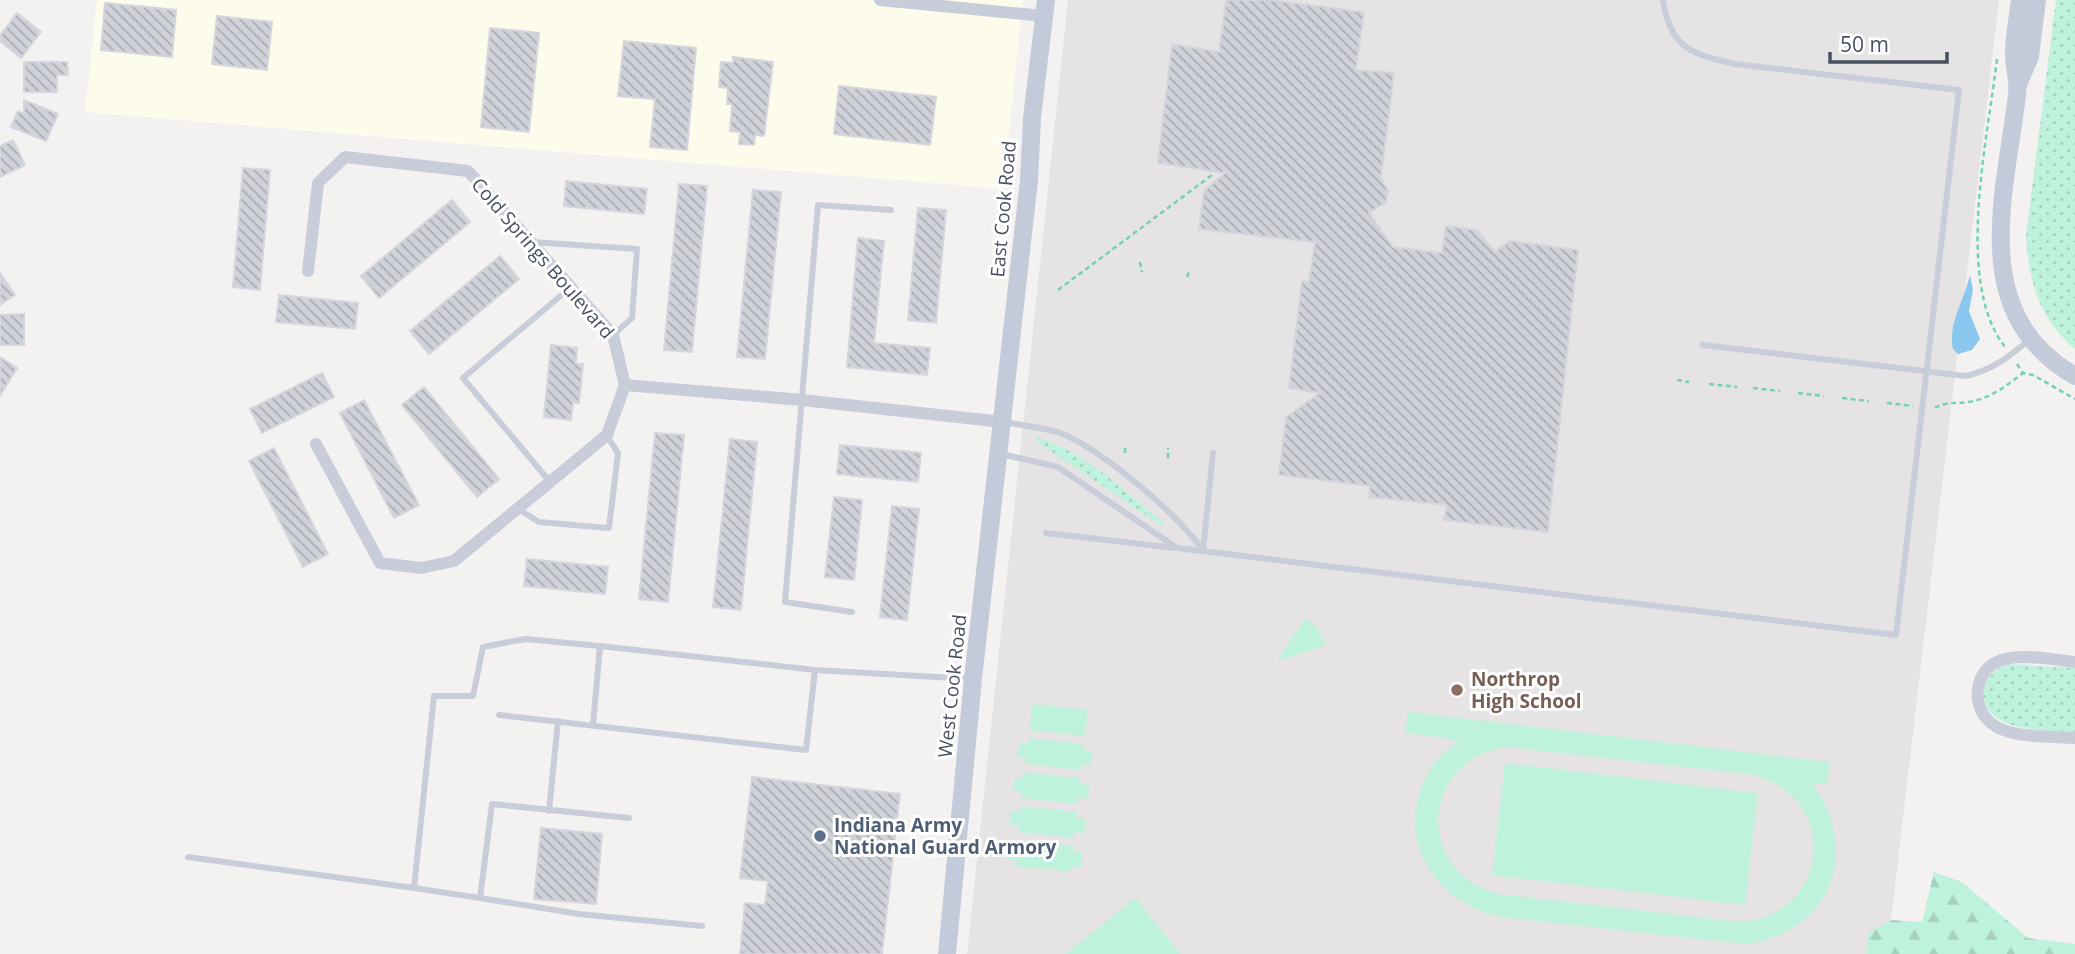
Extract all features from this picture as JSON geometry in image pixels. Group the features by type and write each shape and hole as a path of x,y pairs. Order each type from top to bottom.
{"main road":[{"path":"2020,0 2014,54 2018,85 2000,233 2001,257 2010,304 2029,340 2075,376"},
{"path":"2018,85 2030,56 2037,0"},
{"name":"East Cook Road","path":"1003,422 1045,8"},
{"name":"West Cook Road","path":"947,954 973,679 1003,422"}],"street":[{"path":"880,0 1045,8"},
{"name":"Cold Springs Boulevard","path":"308,271 318,183 345,157 468,171 614,335 625,385"},
{"path":"316,444 380,563 421,568 454,561 607,435 625,385 802,400 1003,422"},
{"path":"2075,662 2002,658 1988,667 1977,689 1981,711 1991,724 2010,732 2075,738"}],"lane":[{"path":"1046,533 1896,635 1959,90 1735,64 1704,57 1681,45 1668,25 1663,0"},
{"path":"852,612 785,602 818,205 891,210"},
{"path":"531,242 637,249 632,318 614,335"},
{"path":"550,482 463,378 571,287"},
{"path":"1703,345 1966,376 1984,372 2029,340"},
{"path":"1003,422 1062,434 1104,460 1185,525 1203,550"},
{"path":"518,509 539,522 609,528 618,453 607,435"},
{"path":"1203,550 1213,453"},
{"path":"999,454 1058,467 1177,548"},
{"path":"414,888 434,696 473,696 484,647 525,639 815,670 973,679"},
{"path":"593,725 600,646"},
{"path":"499,715 806,750 815,670"},
{"path":"549,811 558,721"},
{"path":"480,898 492,804 629,818"},
{"path":"188,857 579,914 702,926"}],"path":[{"path":"1058,290 1212,175"},
{"path":"1140,262 1142,272"},
{"path":"1187,277 1191,269"},
{"path":"2020,368 2023,373"},
{"path":"1931,408 1990,396 2023,373 2033,375 2075,400"},
{"path":"1677,380 1689,382"},
{"path":"1709,384 1737,387"},
{"path":"1753,388 1780,391"},
{"path":"1798,393 1824,396"},
{"path":"1842,398 1869,401"},
{"path":"1887,403 1913,406"},
{"path":"1125,444 1125,453"},
{"path":"1168,448 1168,458"}],"shaded area":[{"path":"97,0 1023,0 1003,189 85,112"},
{"name":"Northrop High School","path":"1068,0 1999,0 1887,954 967,954"}],"green space":[{"path":"2056,0 2075,0 2075,349 2044,312 2033,284 2026,236"},
{"path":"1036,437 1054,443 1088,462 1164,523 1162,526 1036,441"},
{"path":"1305,618 1318,629 1326,645 1277,661"},
{"path":"2008,664 2075,668 2075,733 2018,727 1993,715 1986,705 1986,682 1992,674"},
{"path":"1032,704 1088,710 1085,736 1030,730"},
{"path":"1408,712 1830,762 1827,784 1812,783 1827,809 1835,835 1836,861 1830,884 1817,906 1799,923 1775,936 1746,944 1501,917 1476,909 1455,897 1437,880 1425,861 1417,839 1415,815 1420,791 1435,763 1459,740 1405,733","holes":["1506,747 1749,774 1779,786 1799,804 1811,827 1814,853 1808,877 1793,899 1771,914 1740,922 1498,894 1471,882 1452,864 1441,841 1438,817 1444,793 1457,772 1478,756"]},
{"path":"1028,738 1084,744 1084,750 1093,751 1091,765 1082,764 1081,770 1026,764 1026,758 1017,757 1019,743 1028,744"},
{"path":"1505,763 1758,793 1745,905 1492,875"},
{"path":"1025,772 1080,778 1080,784 1089,785 1088,799 1078,798 1078,804 1022,798 1022,792 1013,791 1015,777 1024,778"},
{"path":"1021,806 1077,812 1076,818 1086,819 1084,833 1075,832 1074,838 1018,832 1019,826 1009,825 1011,811 1020,812"},
{"path":"1018,840 1073,846 1073,851 1082,852 1081,867 1071,866 1070,872 1015,866 1015,860 1006,859 1007,845 1017,846"},
{"path":"1934,872 1962,882 2028,938 2075,944 2075,954 1866,954 1868,933 1892,920 1922,922"},
{"path":"1136,898 1180,954 1065,954"}],"water":[{"path":"1970,275 1973,290 1969,311 1980,339 1972,350 1958,354 1953,349 1953,330"}],"building":[{"path":"1226,0 1270,0 1364,12 1356,70 1394,73 1381,178 1388,191 1386,202 1369,213 1393,247 1442,253 1446,226 1477,230 1495,252 1510,241 1578,250 1548,532 1444,520 1447,505 1369,497 1370,486 1279,475 1286,417 1320,393 1289,388 1302,281 1309,282 1315,242 1199,229 1204,191 1225,173 1158,163 1172,44 1219,52"},
{"path":"105,3 176,10 172,57 101,50"},
{"path":"17,13 41,32 21,58 0,41 0,36"},
{"path":"217,16 272,22 267,70 212,64"},
{"path":"490,28 539,33 529,132 481,127"},
{"path":"624,41 696,48 687,150 650,147 655,99 618,96"},
{"path":"733,57 773,62 764,136 755,135 754,145 739,144 740,132 730,131 732,104 727,104 728,88 719,87 721,62 733,63"},
{"path":"24,62 67,62 68,75 57,75 57,92 24,92"},
{"path":"839,86 936,97 930,145 834,134"},
{"path":"24,100 58,114 46,141 11,127 18,111 24,114"},
{"path":"13,140 25,165 0,177 0,146"},
{"path":"243,168 270,170 260,290 233,287"},
{"path":"566,181 647,189 644,214 564,206"},
{"path":"679,184 707,186 692,352 664,350"},
{"path":"753,190 781,192 765,359 737,357"},
{"path":"452,200 470,222 379,298 361,276"},
{"path":"918,208 946,210 936,323 908,320"},
{"path":"858,238 884,241 874,343 930,348 927,375 847,367"},
{"path":"500,256 519,279 429,354 410,331"},
{"path":"0,273 15,295 0,305"},
{"path":"279,295 358,303 355,329 276,322"},
{"path":"24,314 24,345 0,345 0,315"},
{"path":"551,345 577,348 576,364 583,364 579,403 573,402 571,420 544,417"},
{"path":"0,357 17,368 0,396"},
{"path":"322,373 334,397 262,433 250,409"},
{"path":"424,387 499,479 477,497 402,405"},
{"path":"364,400 419,505 394,518 340,413"},
{"path":"655,433 684,435 668,602 639,599"},
{"path":"730,439 757,442 741,610 713,607"},
{"path":"840,445 921,453 918,482 837,474"},
{"path":"274,448 328,554 303,567 249,461"},
{"path":"834,497 862,500 854,580 825,577"},
{"path":"892,506 919,509 907,620 880,617"},
{"path":"527,559 608,567 605,594 524,586"},
{"name":"Indiana Army National Guard Armory","path":"752,777 900,794 882,954 740,954 745,903 765,905 768,881 740,878"},
{"path":"541,828 602,834 596,904 534,899"}],"place":[{"name":"Northrop High School","path":"1457,690"},
{"name":"Indiana Army National Guard Armory","path":"820,836"}]}
